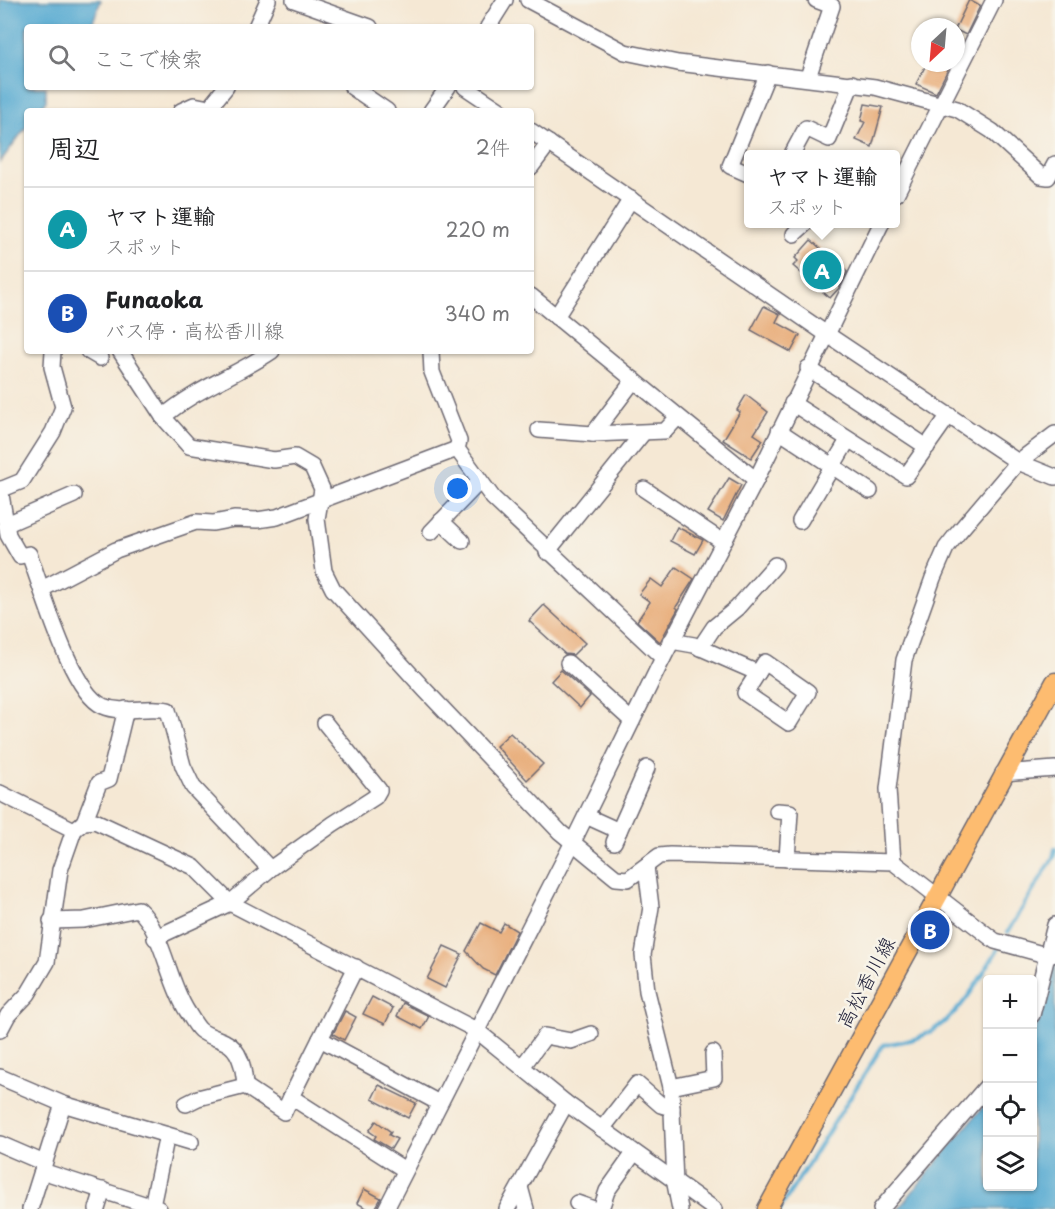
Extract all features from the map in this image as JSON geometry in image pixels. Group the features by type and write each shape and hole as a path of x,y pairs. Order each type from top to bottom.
{"main road":[{"name":"高松香川線","path":"767,1209 1003,773 1055,682"}],"street":[{"path":"257,24 268,0"},
{"path":"294,0 362,24"},
{"path":"490,24 505,0"},
{"path":"808,77 832,6 816,0"},
{"path":"900,186 994,0"},
{"path":"536,2 625,52 678,63 808,77 875,87 957,109 977,120 1041,176 1047,177 1055,164"},
{"path":"744,172 730,165 768,73"},
{"path":"794,150 806,128 830,138 852,84"},
{"path":"213,108 224,90"},
{"path":"356,90 383,108"},
{"path":"433,108 446,90"},
{"path":"470,90 496,108"},
{"path":"188,108 194,105 205,108"},
{"path":"534,133 825,333 1018,462 1055,477"},
{"path":"534,164 549,143"},
{"path":"556,317 631,199"},
{"path":"386,1209 573,842 671,641 756,480 825,333 879,228"},
{"path":"534,299 756,480"},
{"path":"53,354 52,367 63,407 53,432 22,481 0,489 8,535 20,556 29,554 72,668 89,695 101,706 168,710 183,766 194,787 270,869"},
{"path":"122,354 163,417 189,446 274,460 295,457 312,467 322,489 317,519 324,571 333,589 425,690 573,842 616,878 627,879 659,856 670,855 893,862 995,941 1052,955"},
{"path":"163,417 186,397 250,366 268,354"},
{"path":"431,354 432,372 459,441 457,449 480,481 493,498 547,552 663,658"},
{"path":"808,369 927,447"},
{"path":"593,434 634,380"},
{"path":"792,403 906,476 949,415"},
{"path":"539,430 593,434 665,431 678,417"},
{"path":"779,431 870,491"},
{"path":"547,552 643,433"},
{"path":"893,862 888,789 904,660 946,548 1018,462 1055,434"},
{"path":"800,520 848,440"},
{"path":"42,589 116,550 185,525 196,522 213,523 234,519 257,520 277,517 457,449"},
{"path":"462,541 436,527 480,481"},
{"path":"644,489 723,542"},
{"path":"7,524 74,495"},
{"path":"700,648 714,627 737,608 776,565"},
{"path":"671,641 700,648 758,673"},
{"path":"568,663 632,721"},
{"path":"0,1030 8,1015 28,994 47,962 60,870 99,783 109,779 126,709"},
{"path":"155,938 230,903 270,869 375,797 379,790 325,723"},
{"path":"586,816 617,836 647,768"},
{"path":"1003,773 1055,768"},
{"path":"0,793 79,826 94,821 194,867 230,903 476,1030 566,1103 675,1184 714,1209"},
{"path":"777,811 790,812 787,859"},
{"path":"646,867 651,907 643,955 647,991 671,1087 675,1184 680,1209"},
{"path":"51,921 84,920 138,909 151,920 155,938 185,1009 200,1030 227,1042 234,1050 244,1070 245,1086"},
{"path":"1037,1000 1052,955 1055,925"},
{"path":"186,1104 198,1098 245,1086 284,1112 356,967"},
{"path":"522,1067 545,1036 571,1041 591,1034"},
{"path":"320,1039 439,1103"},
{"path":"671,1087 714,1078 713,1053"},
{"path":"0,1077 63,1104 191,1142"},
{"path":"602,1129 637,1084 661,1105 672,1108"},
{"path":"881,1209 983,1090"},
{"path":"291,1097 405,1170"},
{"path":"507,1209 566,1103"},
{"path":"30,1209 63,1104"},
{"path":"0,1144 43,1167 156,1208 167,1135"},
{"path":"601,1209 607,1191 634,1153"},
{"path":"520,1187 526,1209"},
{"path":"97,1209 103,1190"},
{"path":"577,1203 594,1209"}],"water":[{"path":"0,0 101,0 92,24 24,24 24,90 46,90 46,101 40,108 24,108 24,130 0,162"},
{"path":"1053,957 1055,957 1055,1209 898,1209 983,1107 983,1191 1037,1191 1037,1025"}],"building":[{"path":"969,0 980,6 966,35 965,18 960,18"},
{"path":"922,72 946,72 936,93 916,84"},
{"path":"865,104 883,107 872,147 856,140 865,122 861,121"},
{"path":"811,240 847,272 839,288 830,298 793,266 798,261 795,258"},
{"path":"764,306 780,314 776,322 800,335 791,352 751,330"},
{"path":"746,395 768,412 754,434 763,440 751,458 723,440 740,412 737,410"},
{"path":"729,478 741,485 723,521 708,512"},
{"path":"677,527 703,540 695,554 670,541"},
{"path":"676,567 694,579 676,607 678,609 660,642 637,621 650,602 639,594 651,579 662,587"},
{"path":"544,605 585,643 573,655 565,654 529,621"},
{"path":"561,670 590,696 580,708 551,681"},
{"path":"510,733 543,764 527,780 496,746"},
{"path":"481,923 499,932 504,923 517,931 495,975 483,969 466,951"},
{"path":"444,946 462,954 445,988 427,979"},
{"path":"372,997 393,1008 385,1024 363,1014"},
{"path":"403,1003 429,1016 422,1029 397,1016"},
{"path":"345,1011 356,1017 344,1040 333,1034"},
{"path":"379,1085 416,1103 408,1118 372,1099"},
{"path":"376,1121 391,1132 389,1135 397,1139 391,1149 374,1139 376,1136 369,1131"},
{"path":"364,1189 381,1198 375,1209 368,1209 357,1203"}],"waterway":[{"path":"1008,932 1053,858 1055,849"},
{"path":"780,1209 883,1045 916,1039 946,1021 966,999 998,949"}],"place":[{"name":"ヤマト運輸","path":"822,270"},
{"name":"Funaoka","path":"930,930"}]}
